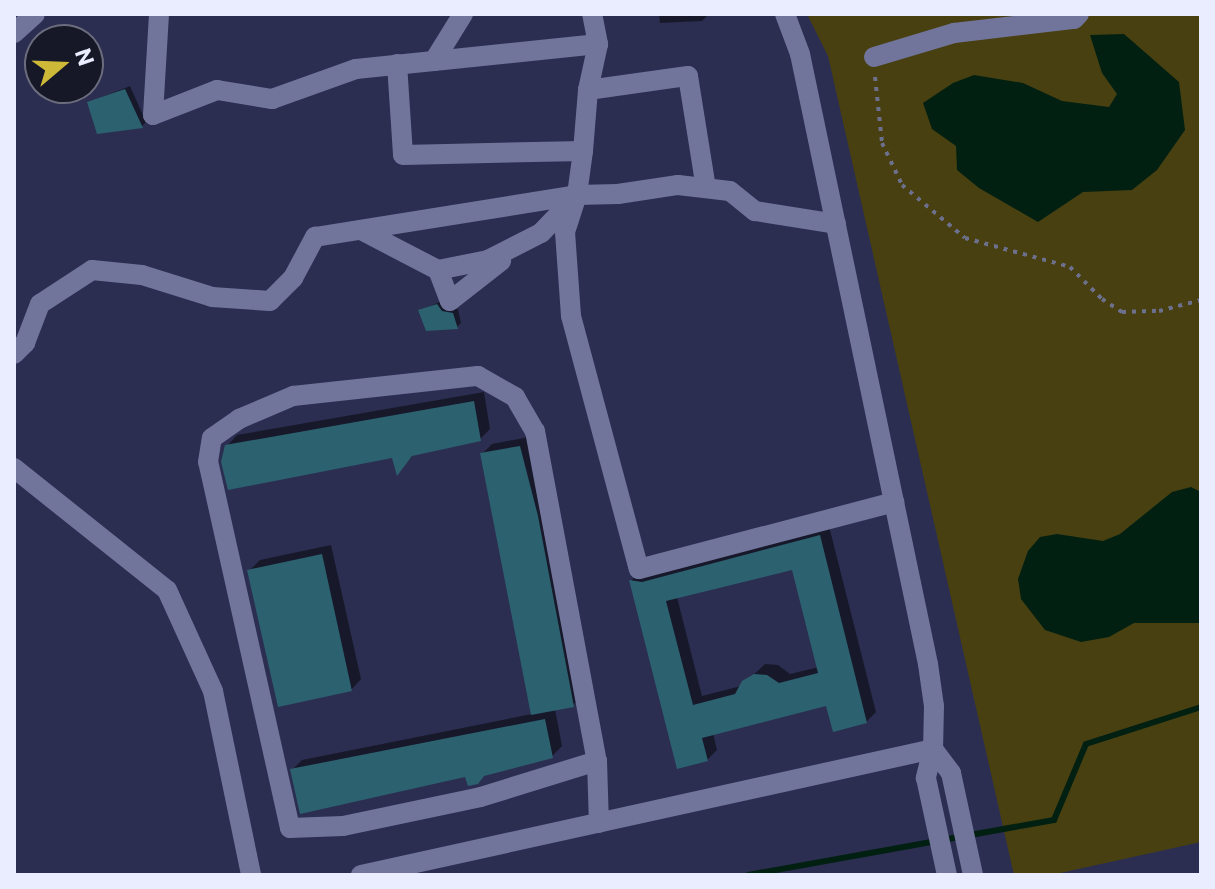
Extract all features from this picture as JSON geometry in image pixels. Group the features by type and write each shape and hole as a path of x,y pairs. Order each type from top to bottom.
{"street":[{"path":"14,33 35,14"},
{"path":"159,14 153,115 217,90 272,99 356,69 598,44"},
{"path":"434,61 463,14"},
{"path":"592,14 598,44 588,90 577,195 565,232 571,316 639,569 894,502"},
{"path":"785,14 800,54 928,664 934,706 933,749 926,778 946,870"},
{"path":"874,57 954,33 1074,19 1079,14"},
{"path":"397,64 403,155 583,151"},
{"path":"588,90 688,76 706,188"},
{"path":"14,354 25,343 40,304 92,270 142,275 212,297 270,301 293,278 315,237 577,195 618,194 678,185 730,191 755,211 836,224"},
{"path":"361,230 438,270 488,260 541,233 577,195"},
{"path":"438,270 450,301 526,241"},
{"path":"597,761 466,800 343,826 290,828 208,462 212,438 239,419 293,396 478,376 515,397 535,431 597,761 599,823"},
{"path":"14,468 167,590 213,691 251,875"},
{"path":"933,749 951,773 972,868"},
{"path":"361,875 933,749"}],"path":[{"path":"874,57 882,143 902,185 965,238 1070,267 1102,299 1122,312 1159,311 1201,300"}],"shaded area":[{"path":"807,14 1201,14 1201,842 1051,875 1014,875 828,56"},
{"path":"1124,34 1179,82 1185,130 1157,170 1132,190 1083,192 1038,222 979,188 957,170 956,146 932,129 923,103 953,83 974,75 1023,83 1062,101 1109,107 1117,94 1102,73 1090,35"},
{"path":"1191,487 1201,492 1201,623 1134,623 1109,637 1081,642 1045,630 1021,599 1018,579 1028,551 1040,537 1057,534 1103,541 1120,534 1172,492"}],"building":[{"path":"125,89 143,128 97,134 88,104 104,104 104,96"},
{"path":"437,304 442,311 453,313 458,329 426,331 418,310"},
{"path":"474,401 481,441 412,456 397,476 392,458 228,490 221,462 225,445"},
{"path":"520,446 538,516 574,707 531,715 480,453"},
{"path":"820,535 867,723 833,732 826,706 702,738 708,761 677,769 629,580 642,582","holes":["792,570 818,673 779,683 767,675 754,674 742,681 735,694 693,705 666,601"]},
{"path":"322,554 352,691 278,707 247,570"},
{"path":"545,719 553,758 484,776 478,784 468,786 465,777 300,814 290,769"}],"waterway":[{"path":"748,875 1054,820 1086,744 1201,707"}]}
